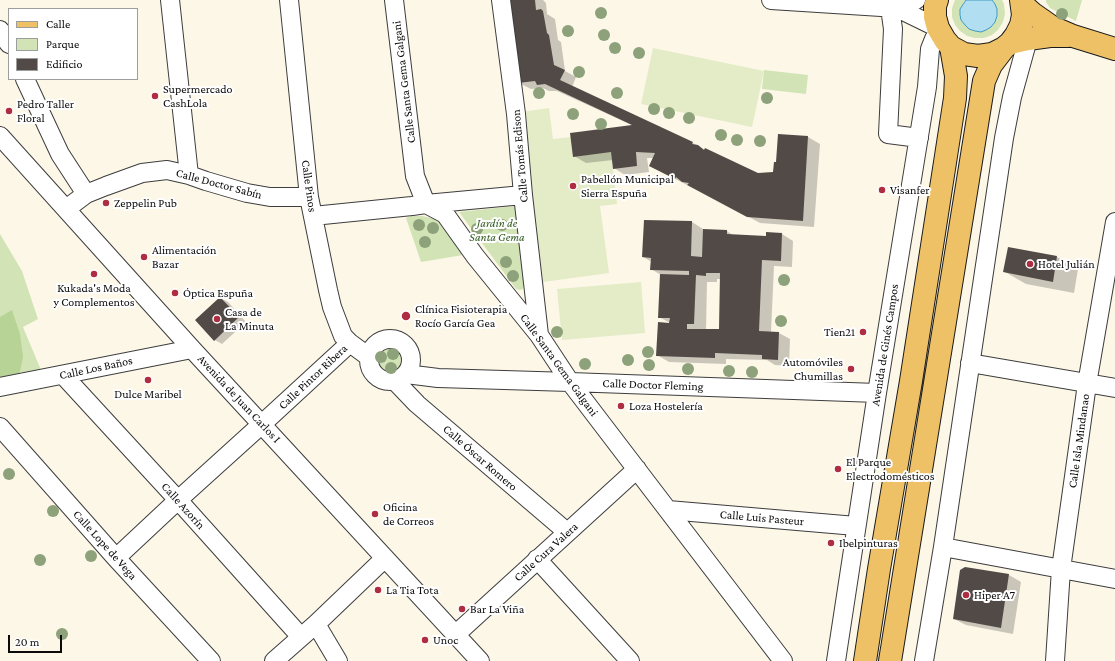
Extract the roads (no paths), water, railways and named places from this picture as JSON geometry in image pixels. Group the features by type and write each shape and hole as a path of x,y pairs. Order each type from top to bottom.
{"main road":[{"path":"865,661 955,98 956,76 943,35 935,17 935,6 937,0"},
{"path":"1022,2 1032,14 1052,27 1073,36 1115,49"},
{"path":"890,661 903,589 984,81 991,65 1014,43 1023,15 1022,2"},
{"path":"943,35 964,54 978,56 992,54 1014,43 1050,36 1073,36"}],"street":[{"path":"170,0 189,175"},
{"name":"Calle Pinos","path":"288,0 309,197 328,290 332,307 343,336 369,357"},
{"name":"Calle Santa Gema Galgani","path":"394,0 415,176 426,204 445,214 475,256 539,335 570,382 783,661"},
{"name":"Calle Tomás Edison","path":"501,0 516,114 523,195 539,335"},
{"path":"771,0 893,8 916,0"},
{"path":"893,8 943,35"},
{"path":"893,8 888,134 919,138"},
{"path":"0,30 8,42"},
{"name":"Avenida de Ginés Campos","path":"836,661 877,393 927,87 930,48 934,39 943,35"},
{"path":"924,661 943,547 1004,138 1012,97 1014,43"},
{"path":"25,80 60,154 86,194"},
{"name":"Avenida de Juan Carlos I","path":"0,136 192,348 480,661"},
{"name":"Calle Doctor Sabín","path":"66,209 86,194 142,172 167,170 189,175 246,193 270,197 309,197"},
{"path":"313,216 523,195"},
{"name":"Calle Isla Mindanao","path":"1056,661 1061,569 1087,384 1115,222"},
{"path":"388,339 395,340 407,348 410,354 410,368 400,377 388,381 376,376 369,364 369,357 371,350 381,341 388,339"},
{"name":"Calle Pintor Ribera","path":"116,558 350,343"},
{"name":"Calle Los Baños","path":"0,387 192,348"},
{"path":"970,363 1115,388"},
{"name":"Calle Azorín","path":"63,375 301,637"},
{"name":"Calle Doctor Fleming","path":"400,377 877,393"},
{"name":"Calle Óscar Romero","path":"400,377 417,404 567,532"},
{"name":"Calle Lope de Vega","path":"0,427 116,558 211,661"},
{"name":"Calle Cura Valera","path":"455,634 637,469"},
{"name":"Calle Luis Pasteur","path":"668,510 856,526"},
{"path":"943,547 1115,579"},
{"path":"274,661 316,624 385,558"},
{"path":"537,560 630,661"},
{"path":"316,624 338,661"}],"water":[{"path":"966,0 992,0 997,9 997,16 991,27 981,32 969,29 965,25 961,20 960,9"}],"place":[{"name":"Supermercado CashLola","path":"155,96"},
{"name":"Pedro Taller Floral","path":"9,111"},
{"name":"Pabellón Municipal Sierra Espuña","path":"573,186"},
{"name":"Visanfer","path":"882,190"},
{"name":"Zeppelin Pub","path":"106,203"},
{"name":"Alimentación Bazar","path":"144,257"},
{"name":"Hotel Julián","path":"1030,264"},
{"name":"Kukada's Moda y Complementos","path":"94,274"},
{"name":"Óptica Espuña","path":"175,293"},
{"name":"Clínica Fisioterapia Rocío García Gea","path":"406,316"},
{"name":"Casa de La Minuta","path":"217,319"},
{"name":"Tien21","path":"863,332"},
{"name":"Automóviles Chumillas","path":"851,369"},
{"name":"Dulce Maribel","path":"148,380"},
{"name":"Loza Hostelería","path":"621,406"},
{"name":"El Parque Electrodomésticos","path":"838,469"},
{"name":"Oficina de Correos","path":"375,514"},
{"name":"Ibelpinturas","path":"831,543"},
{"name":"La Tia Tota","path":"378,590"},
{"name":"Hiper A7","path":"966,595"},
{"name":"Bar La Viña","path":"462,609"},
{"name":"Unoc","path":"425,640"}],"park label":[{"name":"Jardín de Santa Gema","path":"497,230"}]}
